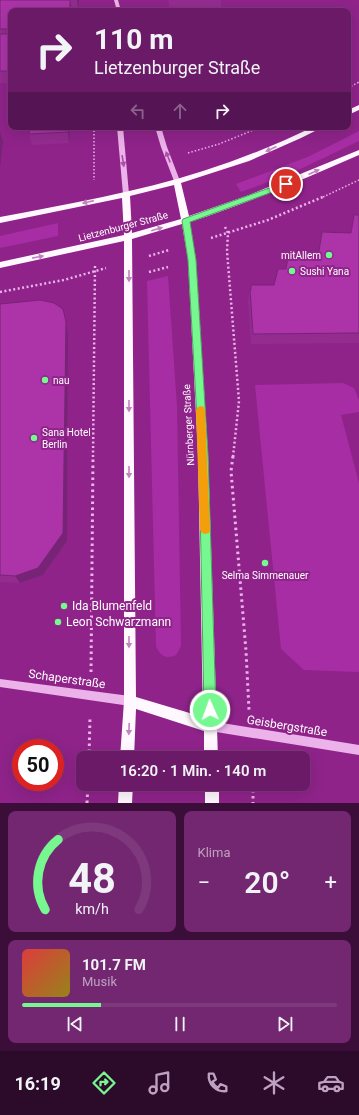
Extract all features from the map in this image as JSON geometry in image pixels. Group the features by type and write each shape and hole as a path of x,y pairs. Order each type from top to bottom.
{"main road":[{"path":"0,220 126,194 177,181 234,163 312,130"},
{"name":"Lietzenburger Straße","path":"0,265 90,247 186,221 286,184 359,152"},
{"name":"Nürnberger Straße","path":"177,181 186,221 192,260 203,454 211,751"},
{"path":"126,194 129,237 130,701 127,751"},
{"path":"130,701 210,726"},
{"path":"126,791 126,803"},
{"path":"212,791 212,803"}],"street":[{"path":"120,130 126,194"},
{"name":"Nürnberger Straße","path":"159,130 177,181"},
{"name":"Schaperstraße","path":"0,683 130,701"},
{"name":"Geisbergstraße","path":"210,726 359,750"}],"path":[{"path":"94,130 94,158"},
{"path":"219,144 254,130"},
{"path":"0,292 64,280 238,231 286,214 359,180"},
{"path":"229,259 239,401 239,415 231,471 246,651 250,732"},
{"path":"148,272 168,267"},
{"path":"92,608 92,472 95,296"},
{"path":"87,803 88,791"},
{"path":"253,791 254,803"}],"shaded area":[{"path":"359,131 359,141 292,173 241,192 236,184 310,156"},
{"path":"58,223 58,236 0,248 0,236"},
{"path":"168,276 177,407 181,646 176,655 166,657 159,652 156,646 147,281"},
{"path":"343,383 354,388 359,400 359,412 341,415 359,483 359,672 304,670 281,649 255,385"}],"building":[{"path":"0,0 70,0 70,8 8,8 8,29 0,29"},
{"path":"0,34 8,34 8,71 0,71"},
{"path":"30,130 68,130 68,132 29,134"},
{"path":"354,215 359,215 359,333 253,334 250,290 251,285 274,285 278,269 286,269 289,251 319,251 322,232 351,233"},
{"name":"Sana Hotel Berlin","path":"40,300 54,303 63,309 66,322 63,533 38,568 15,576 0,575 0,304"}],"slow traffic":[{"path":"201,410 205,530"}],"place":[{"name":"mitAllem","path":"329,255"},
{"name":"Sushi Yana","path":"292,271"},
{"name":"nau","path":"45,380"},
{"name":"Sana Hotel Berlin","path":"34,438"},
{"name":"Selma Simmenauer","path":"265,563"},
{"name":"Ida Blumenfeld","path":"64,606"},
{"name":"Leon Schwarzmann","path":"58,622"}],"route":[{"path":"210,710 203,454 192,260 186,221 286,184"}]}
